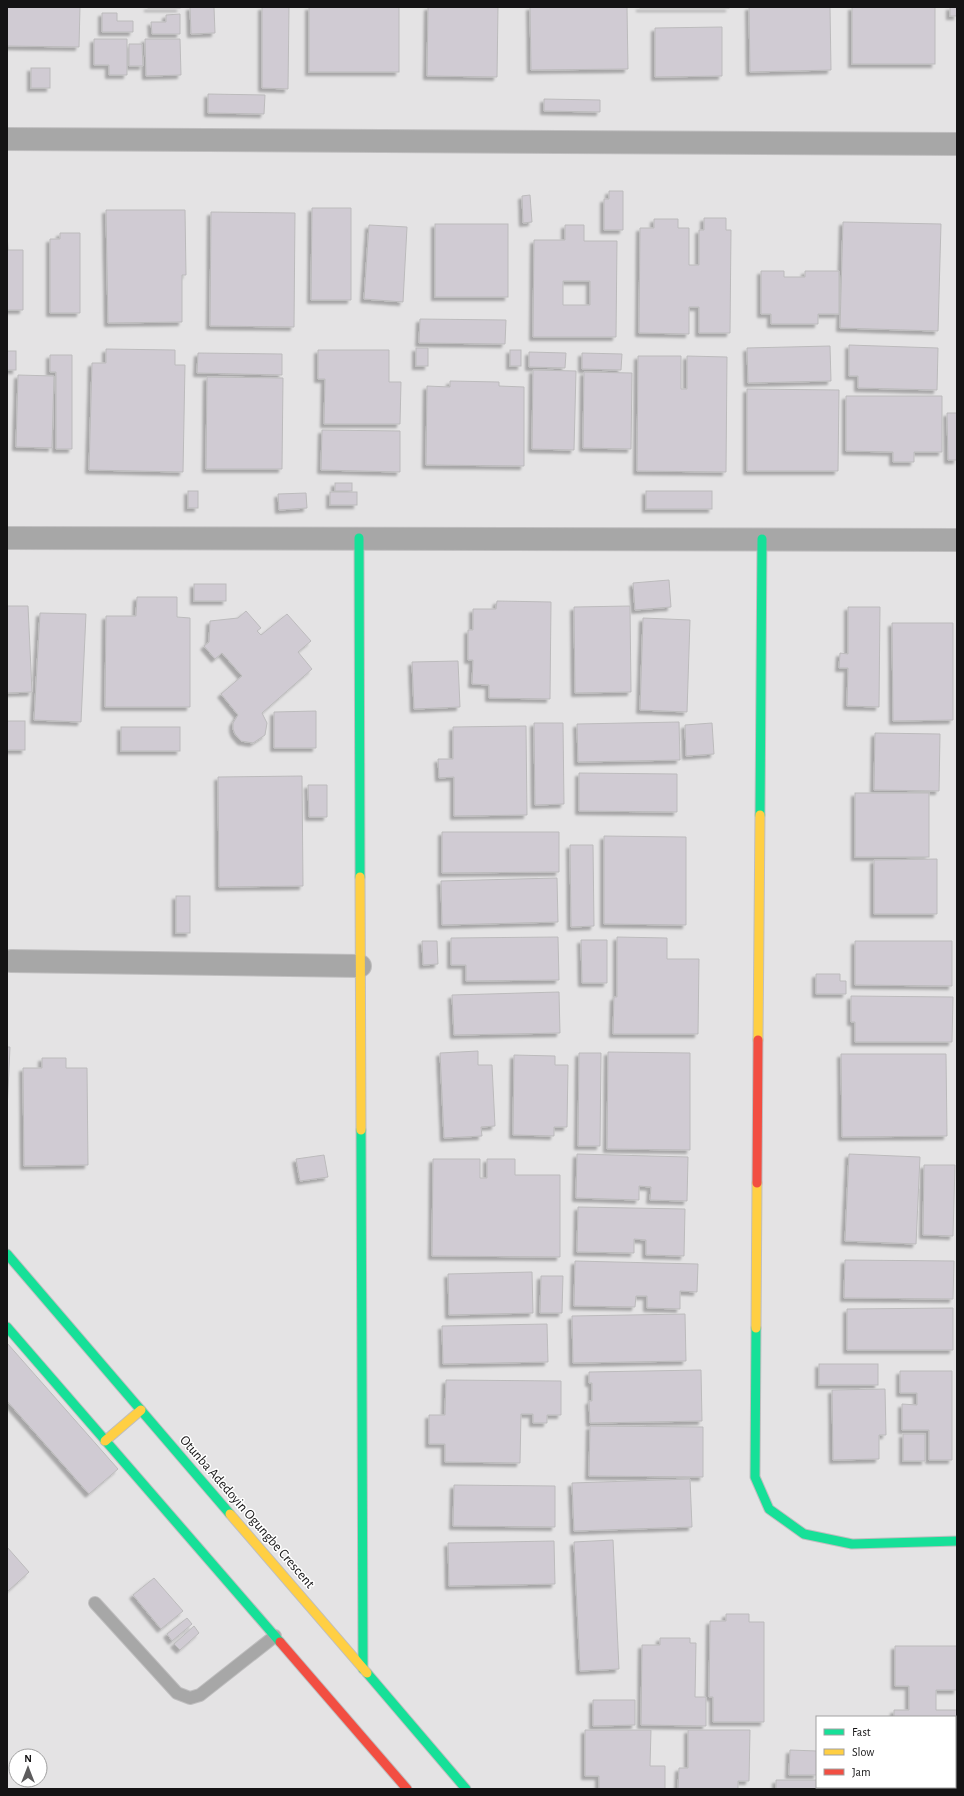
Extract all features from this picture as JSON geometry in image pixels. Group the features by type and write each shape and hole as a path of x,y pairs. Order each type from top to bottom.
{"street":[{"path":"7,139 957,144"},
{"path":"7,538 957,540"},
{"path":"359,538 363,1669"},
{"path":"762,539 755,1477 769,1509 804,1534 852,1544 957,1541"},
{"path":"12,961 360,966"},
{"name":"Otunba Adedoyin Ogungbe Crescent","path":"7,1254 466,1789"},
{"path":"7,1327 407,1789"},
{"path":"106,1441 141,1410"}],"lane":[{"path":"95,1603 177,1693 190,1698 200,1695 275,1636"}],"building":[{"path":"7,7 80,7 79,47 7,46"},
{"path":"180,7 180,8 148,8"},
{"path":"190,7 214,7 215,33 191,34"},
{"path":"262,7 289,7 288,89 262,88"},
{"path":"309,7 399,7 399,72 309,72"},
{"path":"428,7 498,7 497,77 427,76"},
{"path":"530,7 627,7 628,69 531,70"},
{"path":"729,7 729,8 640,8"},
{"path":"749,7 830,7 831,70 750,72"},
{"path":"852,7 935,7 935,64 852,64"},
{"path":"950,7 957,7 957,16 950,16"},
{"path":"102,13 117,13 117,21 133,21 133,32 102,32"},
{"path":"180,14 180,34 152,34 151,22 166,22 166,15"},
{"path":"722,27 722,76 655,77 655,28"},
{"path":"94,39 127,39 127,75 109,75 109,65 94,65"},
{"path":"145,39 180,39 181,75 146,76"},
{"path":"129,44 142,44 143,66 129,66"},
{"path":"31,68 50,68 50,88 31,88"},
{"path":"208,94 265,95 264,114 208,113"},
{"path":"544,99 600,100 600,112 544,111"},
{"path":"609,191 623,191 623,230 604,230 604,199 609,199"},
{"path":"530,195 532,222 523,223 522,196"},
{"path":"312,208 351,208 351,300 311,300"},
{"path":"106,210 185,210 186,275 182,275 182,322 108,323"},
{"path":"211,212 295,213 294,327 210,326"},
{"path":"704,218 726,218 726,230 731,230 730,333 699,333 699,307 689,307 689,334 639,333 640,228 654,228 654,219 678,219 678,228 689,228 689,265 699,265 699,230 704,230"},
{"path":"843,222 941,224 938,331 840,328"},
{"path":"435,224 508,224 508,297 435,297"},
{"path":"369,225 407,227 403,302 364,299"},
{"path":"565,225 584,225 584,241 617,241 616,337 533,337 534,240 565,240","holes":["563,281 590,281 590,305 563,305"]},
{"path":"7,233 8,250 23,250 23,310 7,310"},
{"path":"60,233 80,233 80,313 50,313 50,239 60,239"},
{"path":"761,271 784,271 784,277 805,277 805,271 839,271 839,314 818,314 818,324 771,324 771,314 761,314"},
{"path":"420,319 506,320 505,344 419,343"},
{"path":"849,345 938,348 937,390 858,388 858,376 849,376"},
{"path":"830,346 831,381 748,383 747,348"},
{"path":"416,348 428,348 428,366 416,366"},
{"path":"106,349 175,350 175,365 185,365 183,472 89,470 92,363 106,363"},
{"path":"318,350 389,350 389,382 401,382 400,424 324,424 325,379 318,379"},
{"path":"510,350 521,350 521,366 510,366"},
{"path":"7,351 16,351 16,370 7,370"},
{"path":"529,352 566,353 565,368 529,367"},
{"path":"198,353 282,354 282,375 197,373"},
{"path":"582,353 622,354 621,370 582,369"},
{"path":"50,355 72,355 72,449 56,449 56,372 50,372"},
{"path":"638,356 681,356 681,389 687,389 687,356 727,357 726,472 637,471"},
{"path":"533,370 576,371 574,450 532,449"},
{"path":"584,372 632,373 631,449 583,448"},
{"path":"18,375 54,376 52,448 16,447"},
{"path":"207,377 283,378 282,469 206,469"},
{"path":"450,381 499,382 499,386 524,387 524,466 426,465 427,386 450,387"},
{"path":"747,389 839,390 838,471 747,471"},
{"path":"846,396 942,396 942,452 914,452 914,462 893,462 893,452 846,451"},
{"path":"947,413 957,413 957,460 948,460"},
{"path":"322,430 400,431 400,472 321,470"},
{"path":"335,483 352,483 352,491 335,491"},
{"path":"188,491 198,491 198,508 188,508"},
{"path":"646,491 712,491 712,509 646,509"},
{"path":"330,492 357,492 357,505 330,505"},
{"path":"306,493 307,508 279,510 278,494"},
{"path":"669,580 671,607 635,610 633,583"},
{"path":"194,584 226,584 226,601 194,601"},
{"path":"137,597 177,597 177,617 190,618 190,707 105,707 106,616 136,616"},
{"path":"497,601 551,602 550,699 489,698 489,685 472,684 473,660 468,660 468,630 473,630 473,609 496,609"},
{"path":"7,606 28,606 32,692 7,693"},
{"path":"630,606 631,692 575,693 574,607"},
{"path":"848,607 880,607 879,707 847,706 848,668 839,668 840,653 848,654"},
{"path":"246,611 261,628 257,631 261,635 287,614 311,641 298,652 312,669 262,713 267,723 265,735 253,743 241,741 235,734 233,723 238,715 221,694 242,676 222,653 215,659 204,646 209,642 210,621 238,618"},
{"path":"40,613 86,614 81,722 34,720"},
{"path":"643,618 690,620 687,712 640,710"},
{"path":"892,623 953,623 953,720 893,721"},
{"path":"458,661 460,707 414,709 412,662"},
{"path":"316,711 316,748 274,748 274,712"},
{"path":"7,721 25,721 25,750 7,750"},
{"path":"679,722 680,760 578,762 577,724"},
{"path":"534,723 563,723 564,804 535,805"},
{"path":"712,723 714,754 686,756 685,725"},
{"path":"526,726 527,815 454,816 454,777 439,778 438,759 453,759 453,727"},
{"path":"121,727 180,727 180,751 121,751"},
{"path":"875,733 940,734 939,791 874,790"},
{"path":"579,773 677,774 677,812 579,811"},
{"path":"302,776 303,886 219,887 218,777"},
{"path":"308,785 327,785 327,817 309,817"},
{"path":"855,793 929,793 929,857 855,857"},
{"path":"442,832 559,832 559,872 442,873"},
{"path":"604,836 686,837 686,925 604,924"},
{"path":"570,845 593,845 594,926 571,927"},
{"path":"937,859 937,914 874,914 874,860"},
{"path":"557,878 558,922 442,925 441,881"},
{"path":"176,896 190,896 190,933 176,933"},
{"path":"558,937 559,980 466,981 466,965 451,965 451,938"},
{"path":"617,937 667,938 667,959 699,959 698,1034 613,1034 614,997 617,997"},
{"path":"581,940 607,940 607,983 582,983"},
{"path":"422,941 437,941 438,964 423,965"},
{"path":"855,941 952,941 952,986 855,985"},
{"path":"816,974 840,974 840,981 846,981 846,994 816,994"},
{"path":"559,992 560,1033 454,1035 452,995"},
{"path":"851,996 953,997 952,1042 855,1042 855,1022 851,1022"},
{"path":"7,1047 10,1047 7,1111"},
{"path":"478,1051 478,1065 492,1065 495,1126 481,1127 482,1136 444,1138 440,1053"},
{"path":"608,1052 690,1053 690,1150 607,1149"},
{"path":"579,1053 601,1053 600,1146 578,1146"},
{"path":"841,1054 946,1054 947,1136 842,1137"},
{"path":"514,1055 555,1056 555,1065 568,1065 567,1127 554,1127 554,1136 513,1135"},
{"path":"42,1058 66,1058 66,1068 87,1068 88,1165 24,1166 23,1068 42,1068"},
{"path":"577,1154 688,1157 687,1201 650,1200 651,1187 639,1186 639,1200 576,1198"},
{"path":"849,1154 920,1157 916,1244 845,1241"},
{"path":"324,1155 328,1177 300,1181 296,1159"},
{"path":"433,1159 480,1159 480,1178 487,1178 487,1159 515,1159 515,1175 560,1175 560,1257 432,1256"},
{"path":"924,1165 955,1165 953,1236 923,1235"},
{"path":"578,1207 685,1209 684,1256 646,1255 646,1240 634,1239 634,1253 577,1252"},
{"path":"845,1260 954,1261 953,1299 844,1298"},
{"path":"575,1261 698,1264 697,1292 680,1291 680,1309 647,1308 647,1296 636,1296 635,1307 574,1306"},
{"path":"532,1272 533,1313 449,1315 448,1274"},
{"path":"541,1276 563,1276 562,1313 540,1313"},
{"path":"953,1308 953,1350 847,1350 847,1309"},
{"path":"685,1314 686,1361 573,1363 572,1316"},
{"path":"547,1324 548,1362 443,1364 442,1326"},
{"path":"7,1343 118,1469 89,1494 7,1401"},
{"path":"819,1364 878,1364 878,1385 819,1385"},
{"path":"701,1370 702,1421 590,1423 589,1401 592,1401 592,1383 589,1383 589,1372"},
{"path":"900,1371 952,1371 952,1460 929,1460 929,1430 902,1430 902,1404 917,1405 917,1393 900,1393"},
{"path":"446,1380 561,1381 561,1415 547,1415 547,1423 533,1423 533,1414 521,1414 520,1463 445,1462 445,1444 429,1444 429,1415 445,1415"},
{"path":"885,1389 886,1435 879,1435 879,1459 833,1460 832,1390"},
{"path":"590,1426 703,1427 703,1477 589,1476"},
{"path":"903,1434 925,1434 925,1461 903,1461"},
{"path":"690,1479 692,1527 574,1531 572,1483"},
{"path":"454,1485 555,1486 555,1527 453,1526"},
{"path":"613,1540 619,1669 580,1671 574,1542"},
{"path":"554,1541 555,1584 449,1586 448,1543"},
{"path":"7,1547 29,1572 7,1592"},
{"path":"154,1578 183,1611 161,1629 133,1595"},
{"path":"726,1614 749,1614 749,1622 764,1622 764,1722 713,1722 713,1697 709,1697 710,1621 726,1621"},
{"path":"187,1618 192,1624 172,1641 167,1634"},
{"path":"194,1626 199,1633 180,1650 174,1644"},
{"path":"660,1638 690,1638 690,1643 696,1643 695,1697 706,1697 706,1726 641,1725 642,1645 660,1645"},
{"path":"895,1646 957,1646 957,1690 936,1690 936,1710 957,1710 957,1764 956,1716 894,1716 894,1710 909,1710 909,1686 895,1686"},
{"path":"593,1700 635,1700 635,1725 593,1726"},
{"path":"585,1730 651,1730 650,1766 665,1766 665,1789 599,1789 599,1776 585,1776"},
{"path":"688,1730 750,1730 749,1781 738,1781 738,1789 678,1789 679,1768 688,1768"},
{"path":"790,1750 816,1751 816,1775 789,1775"},
{"path":"776,1780 816,1780 816,1788 866,1788 866,1789 776,1789"}],"traffic: fast":[{"path":"359,538 360,877"},
{"path":"760,815 762,539"},
{"path":"361,1130 363,1669"},
{"path":"7,1254 230,1514"},
{"path":"7,1327 280,1642"},
{"path":"756,1328 755,1477 769,1509 804,1534 852,1544 957,1541"},
{"path":"367,1673 466,1789"}],"traffic: slow":[{"path":"758,1040 760,815"},
{"path":"360,877 361,1130"},
{"path":"756,1328 757,1183"},
{"path":"105,1441 141,1410"},
{"path":"230,1514 367,1673"}],"traffic: jam":[{"path":"757,1183 758,1040"},
{"path":"280,1642 407,1789"}]}
